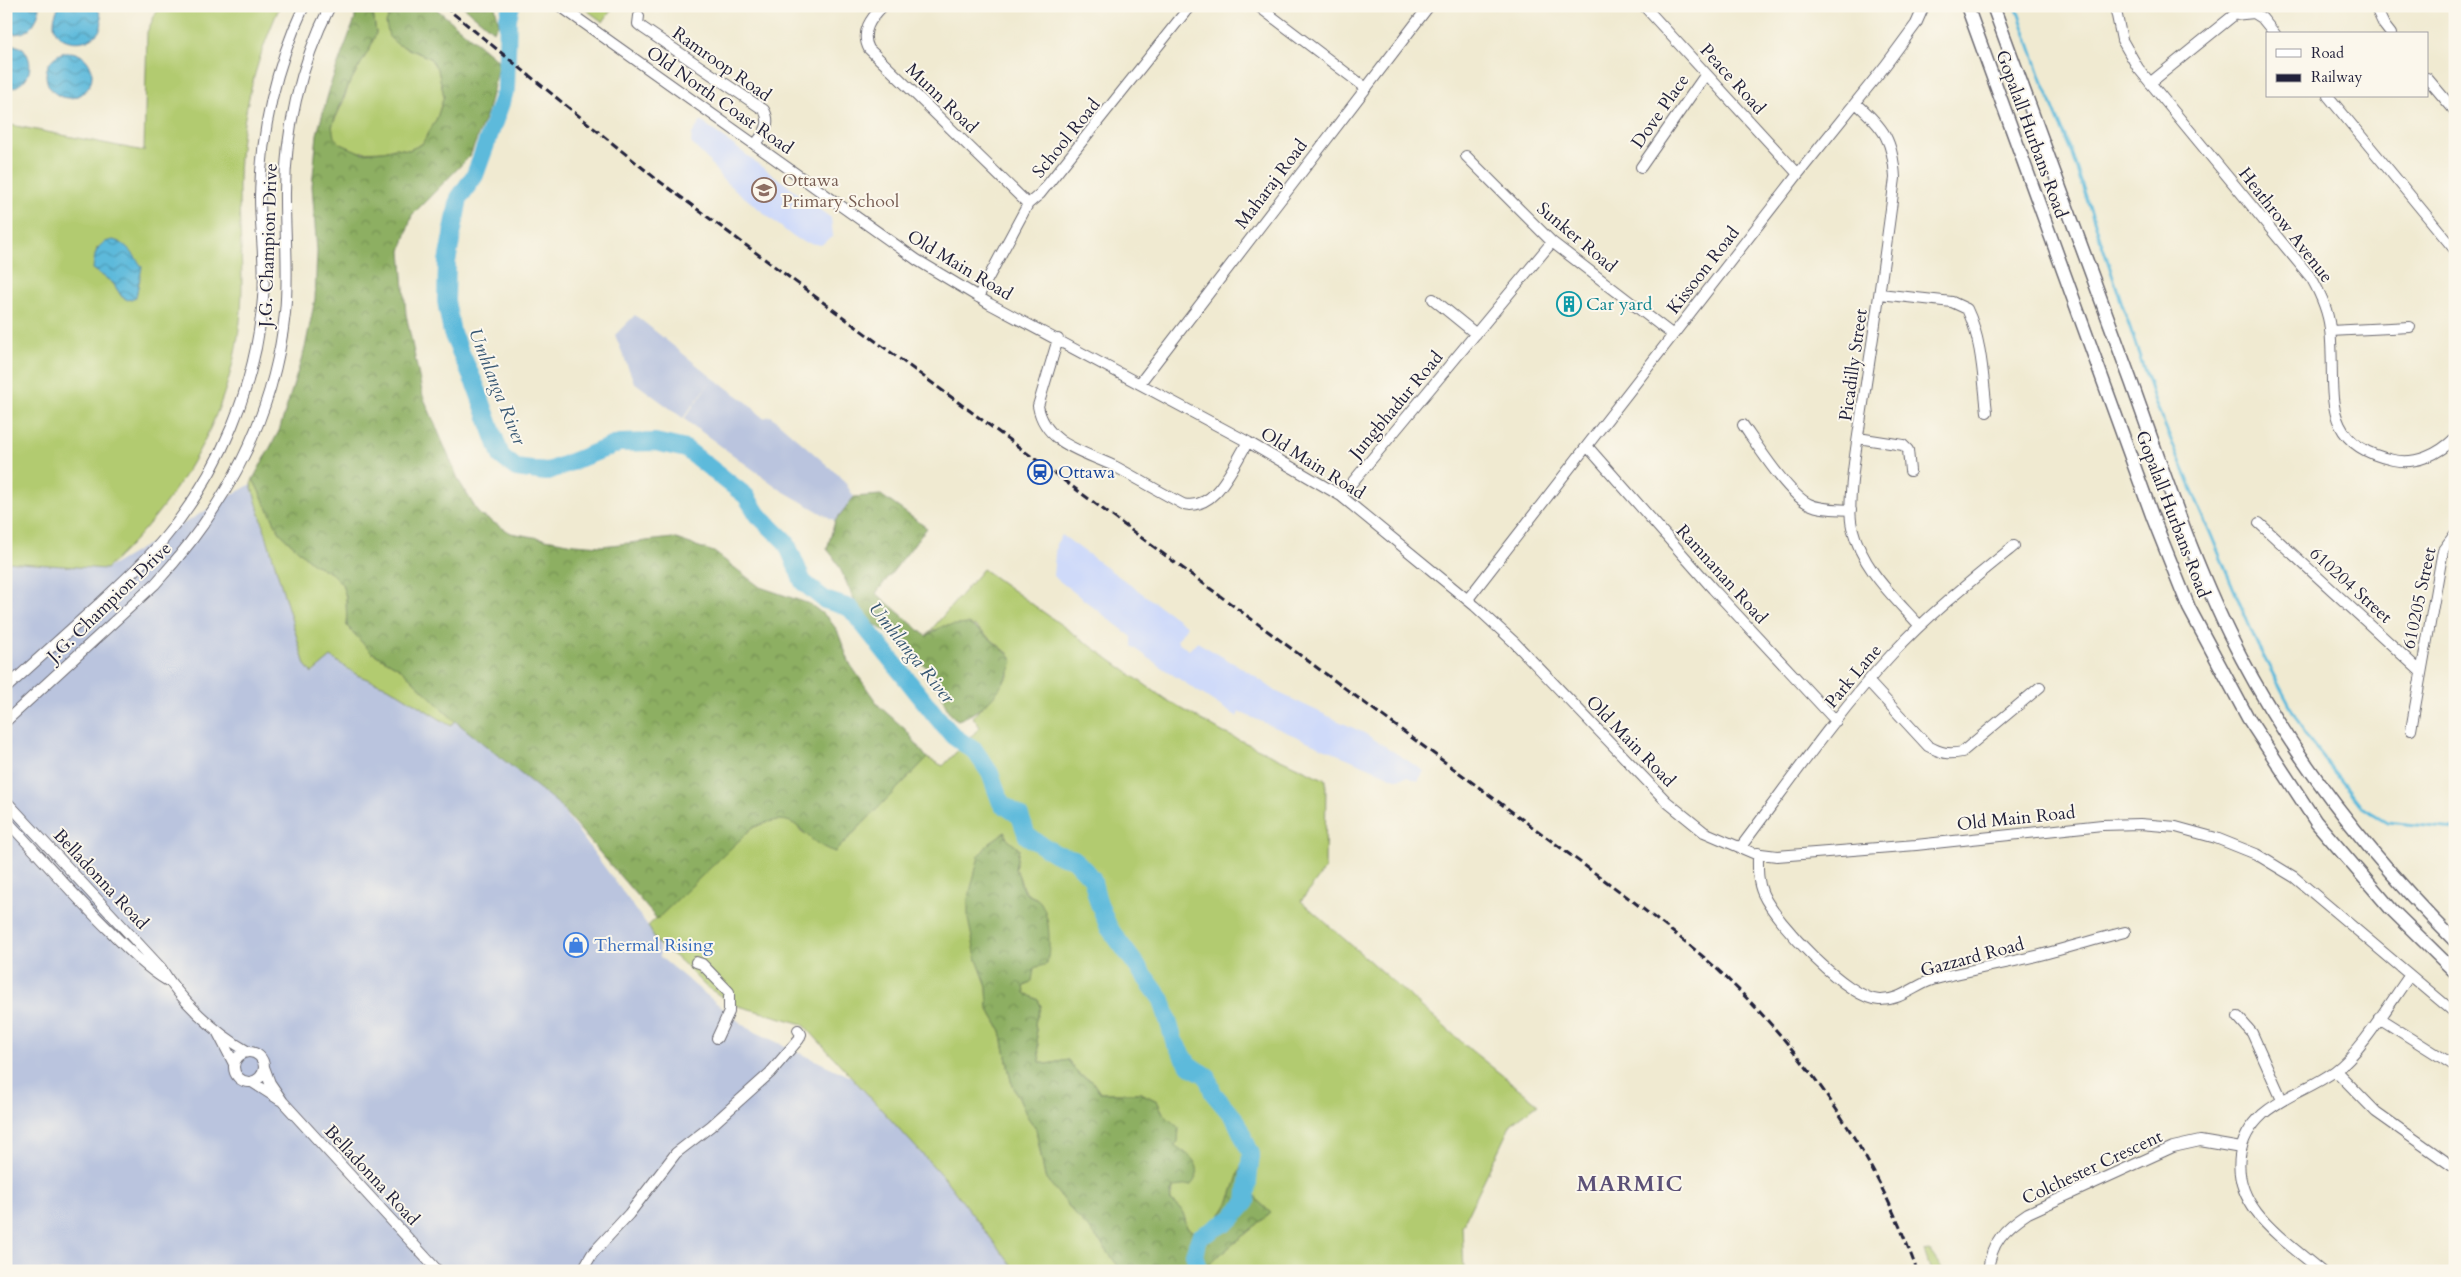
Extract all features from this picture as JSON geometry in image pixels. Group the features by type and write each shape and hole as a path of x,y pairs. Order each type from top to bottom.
{"main road":[{"name":"Gopalall Hurbans Road","path":"1966,6 2154,518 2189,608 2248,718 2316,822 2391,909 2455,972"},
{"name":"Gopalall Hurbans Road","path":"1993,6 2184,526 2241,657 2285,730 2321,784 2408,894 2455,941"}],"street":[{"name":"J.G. Champion Drive","path":"6,688 134,571 162,541 207,478 232,428 251,366 263,296 260,195 268,112 284,55 304,6"},
{"name":"J.G. Champion Drive","path":"6,722 155,584 177,560 218,506 250,446 272,382 285,314 288,266 286,167 293,114 305,68 330,6"},
{"name":"Old North Coast Road","path":"560,6 860,221"},
{"name":"School Road","path":"978,297 1028,204 1040,194 1114,105 1190,6"},
{"path":"1258,6 1366,88"},
{"name":"Maharaj Road","path":"1140,383 1429,6"},
{"name":"Peace Road","path":"1644,6 1798,174"},
{"name":"Kissoon Road","path":"1468,599 1798,174 1856,103 1916,24 1924,6"},
{"name":"Heathrow Avenue","path":"2115,6 2122,40 2138,68 2312,279 2322,297 2330,331 2332,400 2337,420 2346,437 2362,450 2398,461 2414,462 2431,455 2455,438"},
{"path":"2375,6 2390,32"},
{"name":"Munn Road","path":"876,9 868,24 866,34 866,42 869,49 1028,204"},
{"path":"2150,83 2234,15 2254,13 2262,18 2273,32"},
{"name":"Ramroop Road","path":"639,16 638,24 643,28 764,110 768,125 755,145"},
{"name":"Dove Place","path":"1641,167 1706,74"},
{"path":"2428,79 2455,111"},
{"path":"2330,98 2455,250"},
{"name":"Picadilly Street","path":"1856,103 1881,126 1890,140 1896,178 1858,438 1851,510 1852,526 1860,549 1872,572 1919,625"},
{"name":"Sunker Road","path":"1466,156 1552,242 1673,335"},
{"name":"Old Main Road","path":"860,221 978,297 1248,442 1341,496 1468,599 1514,642 1667,802 1704,832 1740,848 1776,856 1916,845 2102,825 2140,824 2176,827 2216,838 2256,854 2294,877 2455,1013"},
{"name":"Jungbhadur Road","path":"1341,496 1552,242"},
{"path":"963,288 985,285"},
{"path":"1880,294 1952,302 1967,309 1978,342 1987,412"},
{"path":"1433,299 1476,334"},
{"path":"2330,331 2410,327"},
{"path":"1058,339 1038,406 1039,415 1052,433 1077,451 1115,467 1183,504 1194,506 1213,496 1248,442"},
{"path":"1743,425 1769,463 1800,498 1815,506 1851,510"},
{"path":"1858,438 1903,445 1908,450 1910,471"},
{"name":"Ramnanan Road","path":"1587,446 1713,589 1836,721"},
{"name":"610204 Street","path":"2259,523 2420,671"},
{"name":"610205 Street","path":"2410,730 2443,550 2455,534"},
{"name":"Park Lane","path":"1740,848 1868,681 1919,625 2014,546"},
{"path":"1868,681 1928,746 1941,753 1951,754 1962,752 1968,748 2040,687"},
{"path":"6,728 17,712"},
{"name":"Belladonna Road","path":"7,801 161,968 169,981 216,1031 247,1051 261,1057 270,1083 283,1102 438,1271"},
{"name":"Belladonna Road","path":"6,820 84,906 156,974 169,981"},
{"name":"Gazzard Road","path":"1758,853 1758,882 1775,914 1820,964 1867,996 1879,1000 1910,992 1930,981 2041,955 2125,932"},
{"path":"696,962 702,964 729,992 729,1012 717,1038"},
{"path":"2320,1271 2266,1224 2250,1206 2242,1187 2239,1166 2241,1148 2250,1127 2282,1100 2336,1071 2354,1053 2410,975"},
{"path":"2238,1017 2252,1033 2282,1100"},
{"path":"2379,1018 2455,1066"},
{"path":"582,1271 592,1254 629,1214 676,1153 712,1126 770,1073 799,1039 801,1034 798,1030"},
{"name":"Belladonna Road","path":"216,1031 234,1064 238,1078 252,1082 283,1102"},
{"path":"234,1064 238,1056 247,1051"},
{"path":"252,1082 260,1076 264,1067"},
{"path":"2336,1071 2376,1112 2455,1168"},
{"name":"Colchester Crescent","path":"1988,1271 1989,1260 1996,1240 2008,1226 2028,1213 2173,1147 2200,1141 2241,1148"}],"shaded area":[{"name":"Ottawa Primary School","path":"701,121 831,218 833,236 821,245 804,242 792,236 722,179 709,161 691,143 692,134"},
{"path":"635,315 713,378 748,403 763,418 771,416 843,479 854,497 835,521 781,490 684,419 711,381 683,418 634,382 615,335"},
{"path":"251,484 305,665 313,673 331,657 357,675 390,688 451,726 455,721 557,803 648,926 658,944 660,957 747,1028 851,1077 945,1179 1016,1271 6,1271 6,562 106,569"},
{"path":"1062,535 1187,626 1177,641 1189,650 1197,642 1252,674 1277,692 1364,733 1424,771 1418,781 1408,777 1396,779 1239,712 1237,717 1164,669 1132,646 1132,637 1053,576 1056,544"}],"green space":[{"path":"159,6 280,6 262,51 244,121 239,168 241,311 236,349 227,385 214,420 198,453 179,484 157,514 106,569 6,562 6,124 144,151 147,32","holes":["97,247 140,279 137,287 122,297 113,283 94,269"]},
{"path":"355,6 372,6 376,33 370,48 349,84 332,126 334,137 341,144 362,153 395,148 409,150 422,144 437,118 444,96 438,70 430,58 397,44 389,37 386,23 393,6 433,6 500,62 487,113 470,156 412,215 401,251 406,314 423,396 459,481 479,514 511,533 574,544 602,546 673,538 714,552 760,587 810,604 828,618 837,630 850,664 879,706 906,730 927,758 835,852 812,840 798,826 790,822 781,820 752,828 657,919 557,803 455,721 401,669 371,652 347,626 346,597 342,584 331,573 312,563 280,533 253,479 279,431 305,348 315,299 317,251 312,186 317,134 332,80 355,19"},
{"path":"372,6 393,6 390,9 397,44 430,58 438,70 444,96 437,118 422,144 409,150 395,148 384,151 358,152 341,144 333,137 332,126 349,84 370,48 376,33"},
{"path":"463,6 495,6 499,24 493,31"},
{"path":"581,6 614,6 603,22"},
{"path":"253,479 280,533 312,563 331,573 342,584 346,597 347,626 371,652 401,669 455,721 451,726 390,688 357,675 331,657 312,673 305,665 251,484"},
{"path":"881,495 927,528 876,593 926,636 943,626 968,624 982,632 1009,655 1013,661 1005,680 993,697 977,711 958,720 948,710 939,683 932,671 912,659 894,638 867,618 855,601 838,565 827,549 835,521 854,497"},
{"path":"983,569 1165,699 1222,732 1326,780 1325,869 1301,901 1472,1051 1538,1104 1511,1124 1462,1226 1464,1271 1200,1271 1271,1213 1258,1201 1241,1167 1226,1207 1214,1222 1194,1232 1187,1228 1182,1212 1171,1201 1175,1175 1175,1153 1170,1131 1157,1101 1141,1093 1100,1093 1092,1081 1079,1075 1068,1060 1047,1064 1040,1062 1035,1022 1041,1006 1038,1000 1025,993 1024,986 1036,898 1024,889 1015,869 1019,849 1007,839 1005,832 976,957 987,986 988,1008 1001,1031 1011,1081 1027,1116 1036,1129 1045,1177 1074,1213 1095,1235 1122,1271 1016,1271 945,1179 803,1024 735,1005 705,986 681,961 658,944 648,926 752,828 768,821 780,819 794,822 801,831 835,852 927,758 943,766 980,727 973,717 1009,675 1009,654 975,626 933,630 926,636"},
{"path":"1005,832 1007,839 1019,849 1015,869 1022,887 1025,892 1041,903 1047,917 1049,950 1047,964 1034,968 1032,981 1024,986 1025,993 1038,1000 1041,1006 1035,1023 1040,1062 1047,1064 1068,1060 1079,1075 1092,1081 1100,1093 1141,1093 1157,1101 1164,1115 1179,1128 1178,1142 1174,1145 1191,1157 1197,1167 1196,1179 1191,1185 1174,1187 1170,1194 1171,1201 1182,1212 1187,1228 1194,1232 1205,1227 1221,1215 1230,1198 1241,1167 1258,1201 1271,1213 1200,1271 1122,1271 1095,1235 1074,1213 1045,1177 1036,1129 1027,1116 1011,1081 1001,1031 988,1008 987,986 976,957 968,919 968,900 979,856 990,842"},
{"path":"1929,1250 1944,1271 1931,1271 1924,1251"}],"water":[{"path":"6,6 39,6 37,19 25,32 13,34 6,32"},
{"path":"59,6 96,6 102,21 99,32 90,39 78,42 66,40 57,34 54,22"},
{"path":"6,42 23,48 27,54 30,67 29,73 22,83 9,89 6,89"},
{"path":"64,52 74,52 88,62 92,75 88,88 82,94 74,98 64,98 50,88 46,80 46,70 56,56"},
{"path":"113,240 126,247 142,267 136,297 128,300 122,297 113,283 93,269 95,254 99,247 107,241"}],"waterway":[{"name":"Umhlanga River","path":"511,6 508,18 506,89 475,175 459,198 447,262 446,301 452,333 477,389 501,456 516,468 546,472 619,443 655,442 686,449 746,496 758,515 786,542 803,582 825,600 850,608 953,736 975,751 990,773 1001,803 1020,816 1027,836 1056,854 1074,859 1092,878 1098,901 1109,928 1162,1000 1174,1041 1189,1065 1207,1076 1213,1093 1235,1119 1251,1154 1246,1202 1231,1219 1200,1237 1194,1254 1199,1271"},
{"path":"2016,6 2042,80 2070,149 2155,402 2257,644 2306,736 2362,807 2387,822 2455,829"}],"railway":[{"path":"444,6 655,178 1634,902 1707,960 1750,1001 1780,1035 1835,1108 1881,1187 1917,1271"}],"place":[{"name":"Ottawa Primary School","path":"764,190"},
{"name":"Car yard","path":"1569,304"},
{"name":"Ottawa","path":"1040,472"},
{"name":"Thermal Rising","path":"576,945"}],"district":[{"name":"MARMIC","path":"1630,1183"}]}
